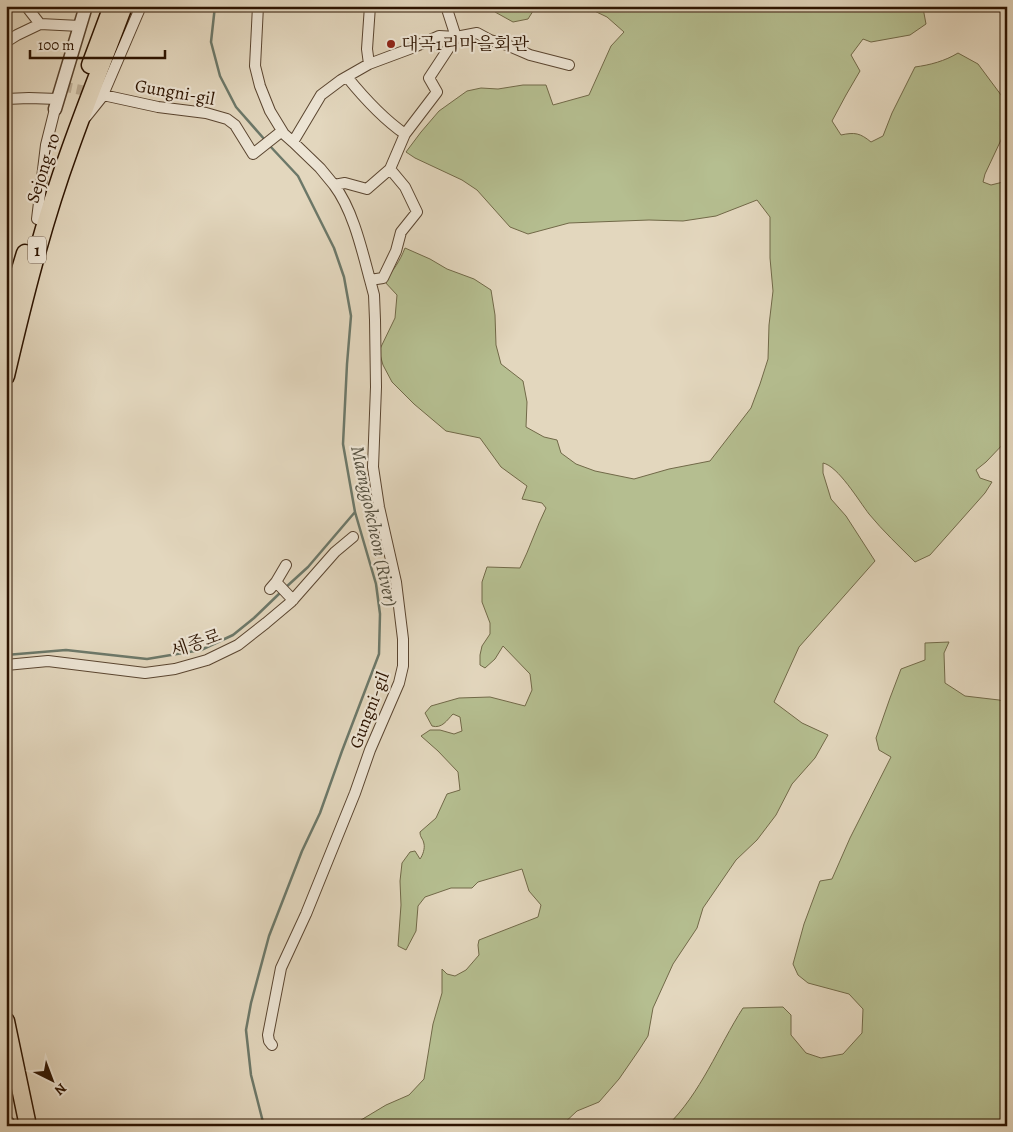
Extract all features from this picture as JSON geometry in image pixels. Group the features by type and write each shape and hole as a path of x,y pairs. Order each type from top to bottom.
{"main road":[{"name":"Sejong-ro","path":"6,316 74,107 112,6"},
{"name":"Sejong-ro","path":"6,376 37,250 69,150 124,6"},
{"path":"6,1021 28,1126"}],"street":[{"path":"26,6 40,24"},
{"path":"37,219 46,145 86,6"},
{"path":"78,127 103,95 141,6"},
{"name":"Gungni-gil","path":"258,6 255,66 260,86 270,111 284,134 320,168 342,195 356,230 374,295 376,387 373,467 379,507 396,582 403,666 399,683 370,750 355,793 306,914 281,968 268,1035 272,1045"},
{"path":"369,64 367,49 370,6"},
{"path":"446,6 456,38"},
{"path":"6,42 40,24 80,26"},
{"path":"293,142 321,95 369,64 439,36 456,38 477,33 530,55 569,66"},
{"path":"334,184 345,183 367,189 390,169 405,134 437,92 429,78 456,38"},
{"path":"347,77 377,112 405,134"},
{"name":"Gungni-gil","path":"103,95 158,107 206,113 227,119 235,125 253,154 282,131"},
{"path":"6,99 57,104"},
{"path":"370,280 383,278 396,251 401,232 417,212 405,187 390,169"},
{"name":"세종로","path":"6,665 48,661 145,673 175,669 207,660 238,645 266,623 293,600 335,552 353,537"},
{"path":"286,565 273,585 293,600"}],"green space":[{"path":"499,6 573,6 533,11 528,19 513,22 495,12"},
{"path":"584,6 917,6 923,8 926,24 910,35 871,42 863,39 851,55 860,71 832,121 841,135 857,134 871,142 883,136 892,113 915,67 937,62 958,53 978,64 1007,103 1007,123 983,182 991,185 1007,181 1007,440 976,470 980,478 992,482 985,493 930,555 915,562 874,520 842,477 823,463 823,473 831,499 846,516 875,561 799,647 774,702 802,723 828,735 815,758 792,784 776,815 757,840 736,860 703,908 697,928 673,964 653,1008 648,1036 619,1079 599,1102 577,1111 561,1126 355,1126 361,1120 386,1105 409,1095 424,1079 433,1024 442,993 442,969 447,974 455,976 466,970 479,955 479,940 538,917 541,905 529,891 522,869 478,882 472,888 451,888 425,897 418,906 416,931 406,950 398,946 402,863 410,852 415,851 420,859 424,842 420,832 436,818 447,794 460,790 458,772 421,736 430,730 440,730 454,734 462,731 460,717 453,714 444,723 436,727 432,726 425,713 431,706 459,698 490,697 525,706 532,690 530,674 503,646 495,659 485,668 480,665 482,646 490,634 490,623 482,602 482,582 487,567 520,568 546,508 542,503 522,499 527,486 501,467 480,438 446,431 414,404 392,382 383,365 379,351 395,318 397,295 384,281 396,266 405,248 447,269 474,279 491,290 495,315 496,345 501,364 523,381 527,402 526,427 544,437 557,440 561,453 576,464 595,471 634,479 669,469 710,461 751,408 768,359 773,291 770,258 770,217 757,200 716,216 683,221 649,220 569,223 528,234 510,227 477,190 462,180 406,152 439,111 467,91 481,88 498,89 523,85 546,85 553,105 589,95 611,46 624,32 607,17"},
{"path":"949,642 944,653 945,683 965,696 1007,702 1007,1126 667,1126 690,1099 743,1008 783,1007 791,1015 791,1035 806,1053 821,1058 843,1054 862,1033 863,1009 849,994 808,983 798,975 793,964 804,924 820,881 832,879 850,838 891,757 879,750 876,738 901,669 925,660 925,643"}],"waterway":[{"name":"Maenggokcheon (River)","path":"215,6 211,42 220,76 236,107 265,140"},
{"name":"Maenggokcheon (River)","path":"264,1126 251,1075 246,1030 251,1003 269,936 302,851 320,813 379,654 380,614 376,584 355,512 343,444 351,316 344,277 334,248 298,176 269,145"},
{"path":"285,588 308,567 355,512"},
{"path":"6,655 66,650 147,659 201,650 233,635 281,592"}],"tunnel":[{"path":"62,86 95,93"}],"place":[{"name":"대곡1리마을회관","path":"391,44"}]}
